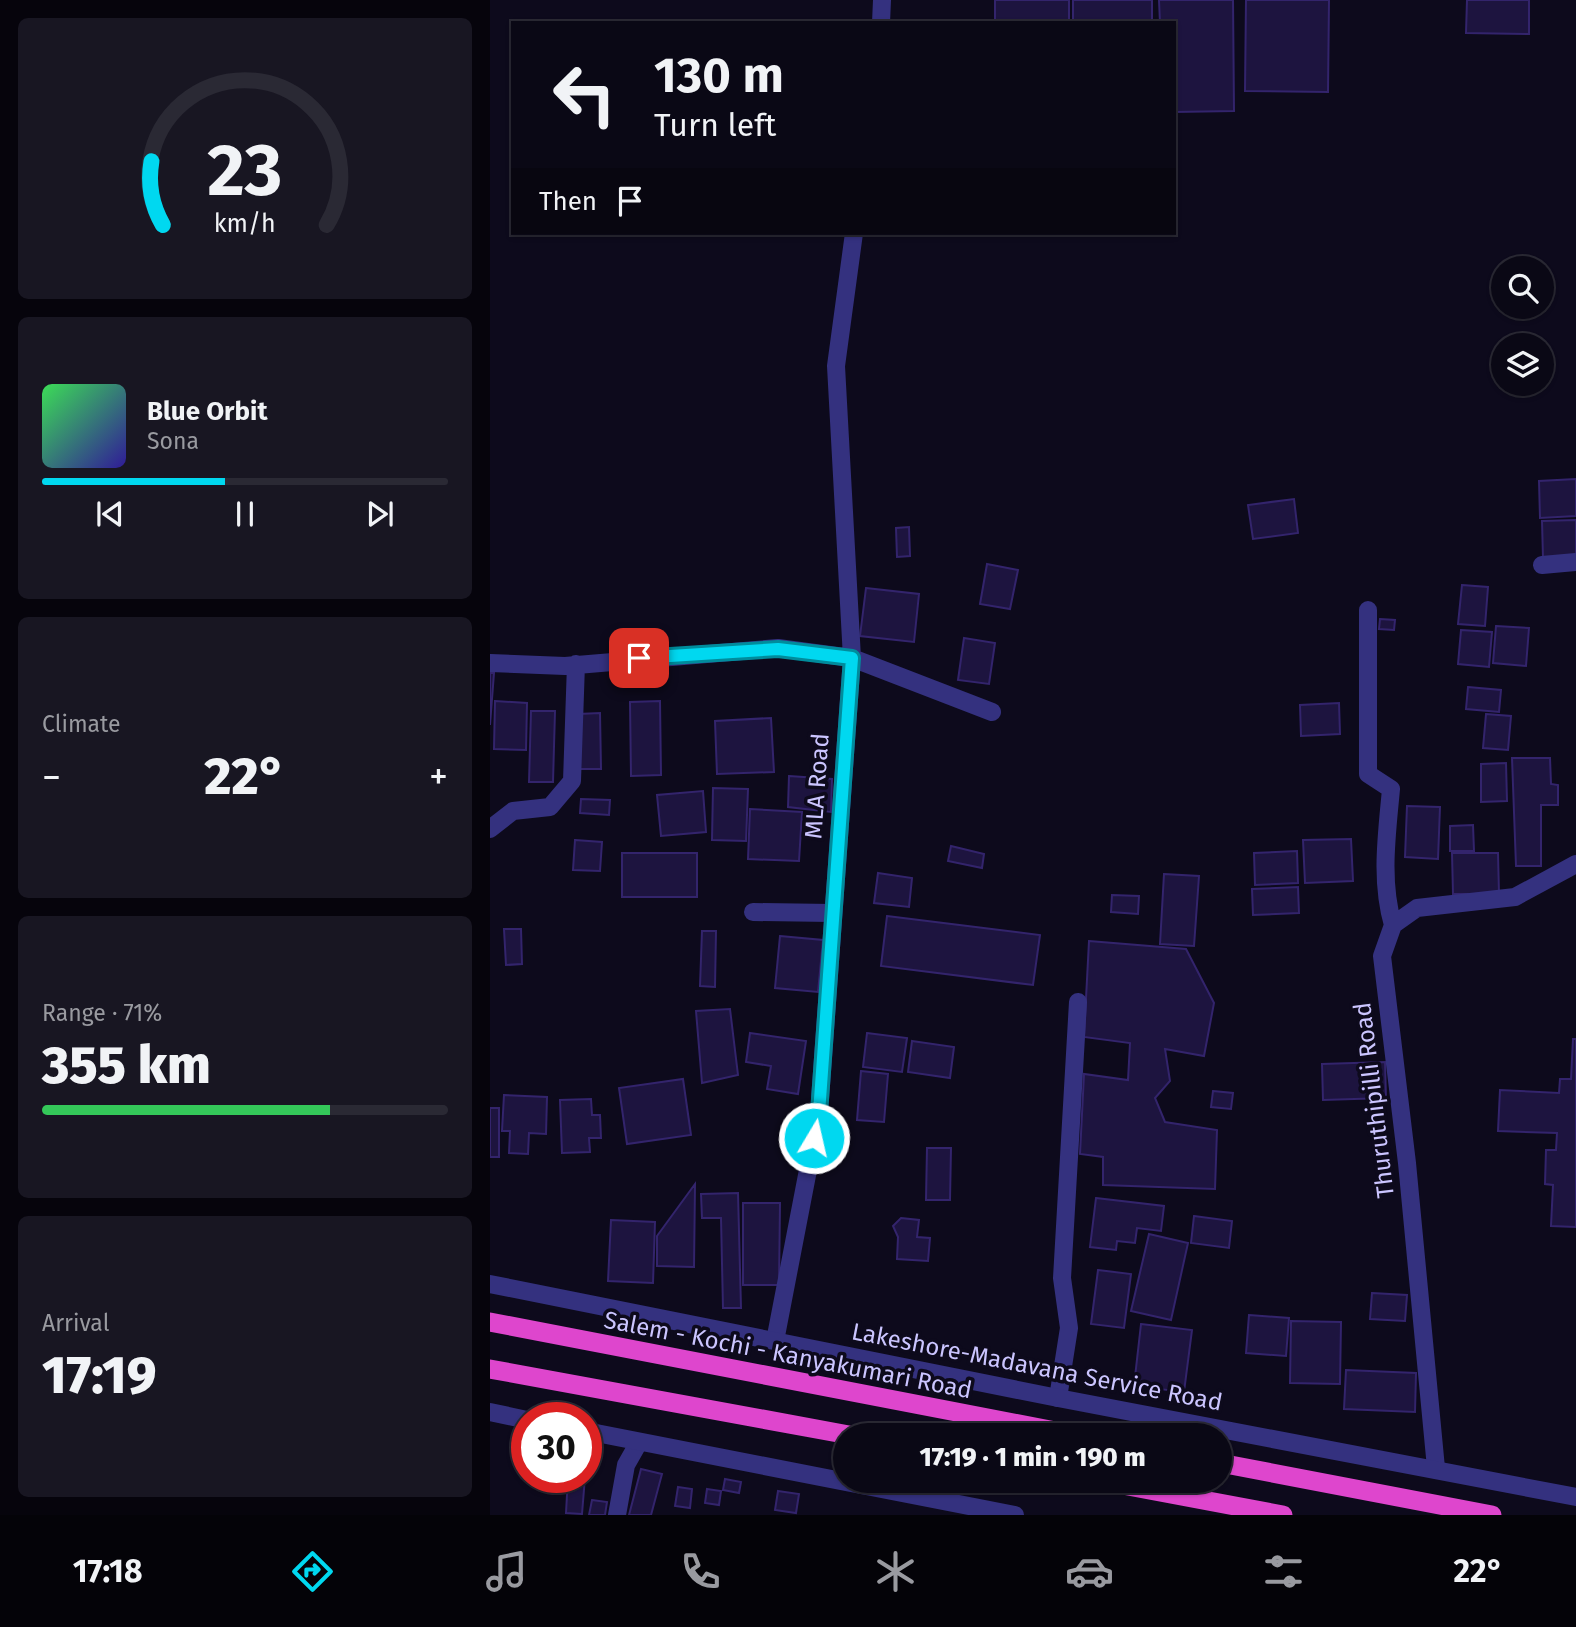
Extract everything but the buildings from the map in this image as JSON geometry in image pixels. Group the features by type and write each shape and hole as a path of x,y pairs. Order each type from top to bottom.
{"highway":[{"name":"Salem - Kochi - Kanyakumari Road","path":"490,1322 1014,1423"},
{"path":"490,1369 833,1432"},
{"path":"1232,1465 1492,1515"},
{"path":"1165,1493 1283,1515"}],"street":[{"path":"881,21 882,0"},
{"name":"MLA Road","path":"775,1341 819,1113 852,658 836,366 854,235"},
{"path":"1542,565 1576,562"},
{"path":"1368,610 1368,774 1391,789 1385,852 1387,902 1393,925 1417,908 1515,897 1576,864"},
{"path":"490,663 576,664 778,649 852,658 992,712"},
{"path":"490,829 513,811 550,807 572,781 576,664"},
{"path":"753,912 832,913"},
{"name":"Thuruthipilli Road","path":"1393,925 1382,956 1408,1163 1436,1468"},
{"path":"1058,1398 1069,1328 1062,1278 1078,1002"},
{"name":"Lakeshore-Madavana Service Road","path":"490,1284 1058,1398 1436,1468 1576,1497"},
{"path":"490,1412 511,1417"},
{"path":"602,1434 1015,1515"},
{"path":"617,1515 626,1465 639,1442"}],"route":[{"path":"639,658 778,649 852,658 819,1113 814,1138"}]}
